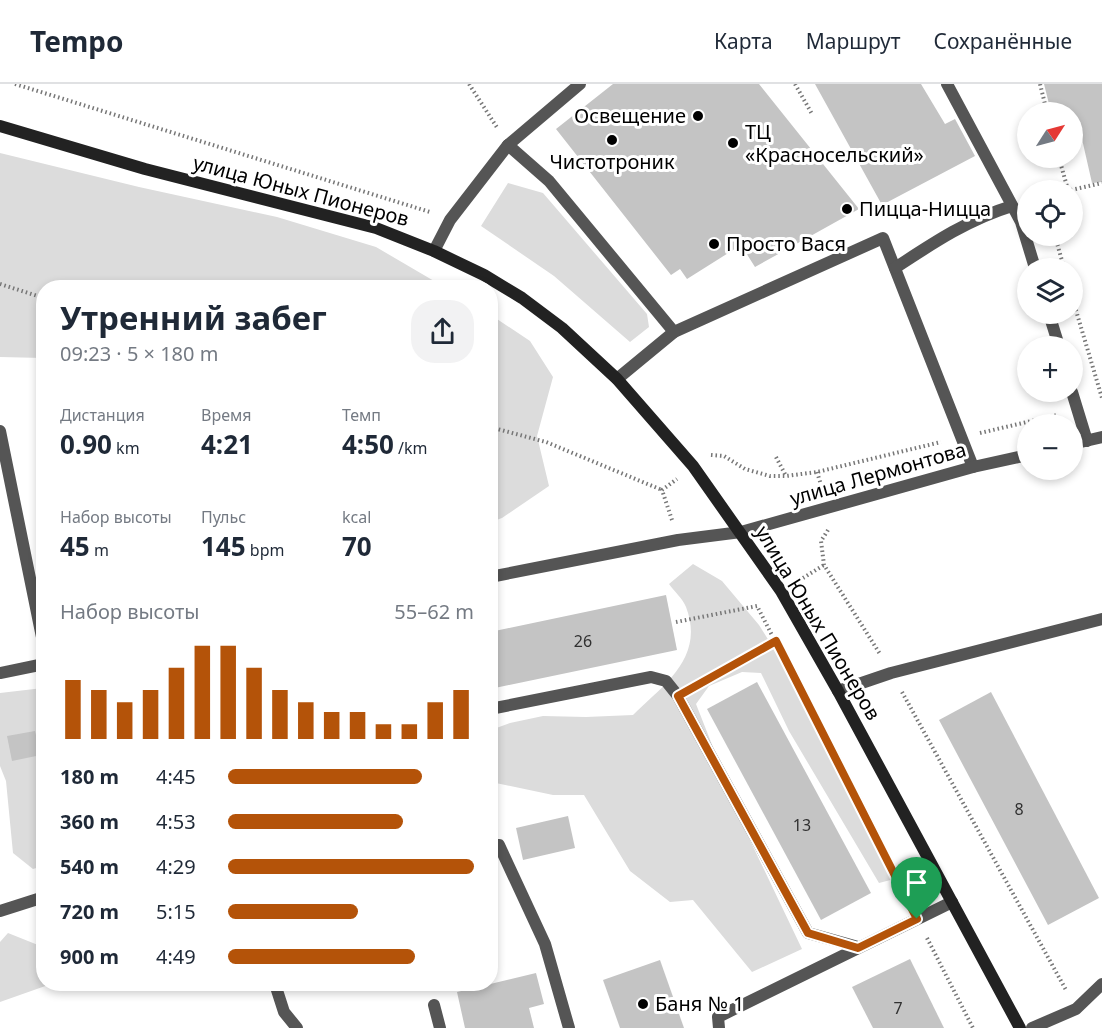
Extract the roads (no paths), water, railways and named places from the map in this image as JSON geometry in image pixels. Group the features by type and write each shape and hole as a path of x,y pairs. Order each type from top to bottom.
{"main road":[{"name":"улица Юных Пионеров","path":"0,126 145,169 376,228 434,250 492,280"},
{"name":"улица Юных Пионеров","path":"498,283 562,328 617,379 693,466 741,532 781,591 838,691 1020,1028"}],"street":[{"path":"434,250 450,220 508,145 580,84"},
{"path":"947,84 1021,222 1032,258"},
{"path":"508,145 549,181 674,332"},
{"path":"895,268 936,241 982,216 1012,206"},
{"path":"617,379 674,332 883,238 973,467"},
{"path":"1075,402 1087,441"},
{"path":"0,431 36,608"},
{"path":"1083,442 1102,437"},
{"name":"улица Лермонтова","path":"498,575 678,540 741,532 1017,457"},
{"path":"838,691 891,673 1102,619"},
{"path":"0,673 36,666"},
{"path":"498,707 651,677 666,681 678,696 808,933 858,948"},
{"path":"498,845 545,944 569,1028"},
{"path":"0,911 36,900"},
{"path":"719,1028 718,1017 952,902"},
{"path":"1032,1028 1076,1009 1102,984"},
{"path":"277,991 284,1012 297,1028"},
{"path":"434,1005 440,1028"}],"place":[{"name":"Освещение","path":"698,116"},
{"name":"Чистотроник","path":"612,140"},
{"name":"ТЦ «Красносельский»","path":"733,143"},
{"name":"Пицца-Ницца","path":"847,209"},
{"name":"Просто Вася","path":"714,244"},
{"name":"Баня № 1","path":"643,1004"}]}
